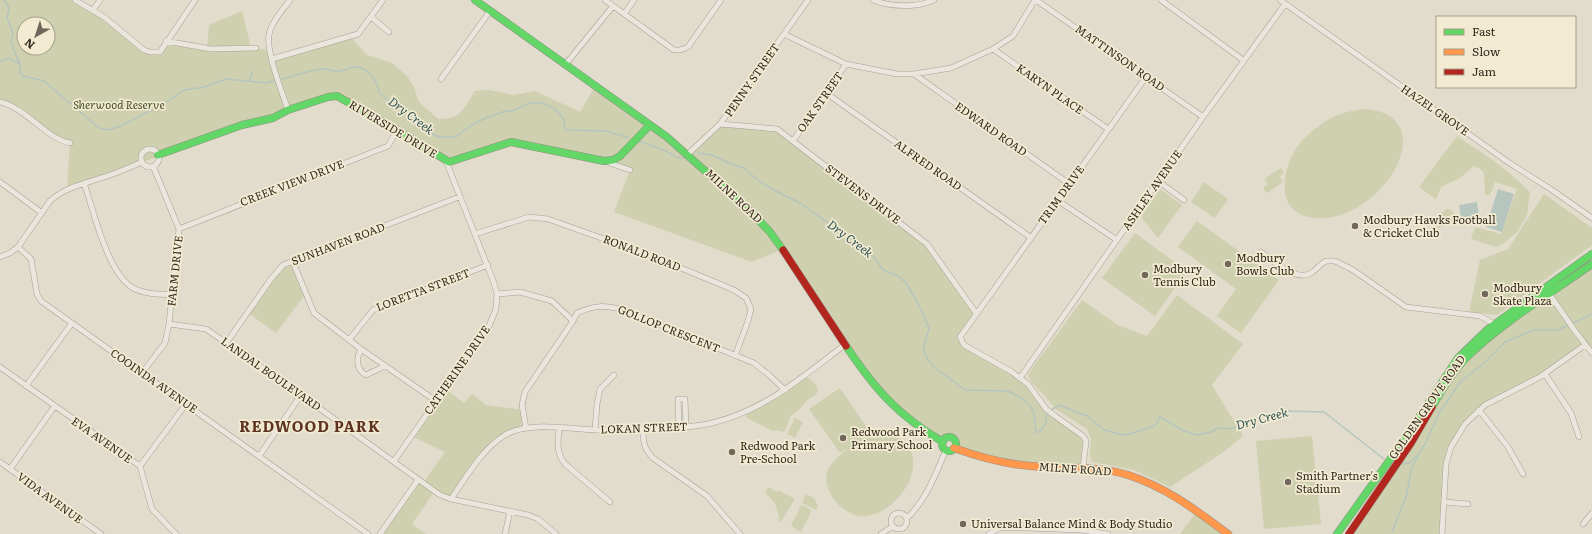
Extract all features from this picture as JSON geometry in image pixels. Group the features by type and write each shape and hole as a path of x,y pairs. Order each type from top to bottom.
{"main road":[{"name":"MILNE ROAD","path":"475,0 650,125 688,154 766,227 783,249 846,344 886,399 915,424 943,442"},
{"name":"RIVERSIDE DRIVE","path":"158,155 242,125 273,118 288,110 328,97 337,96 397,130 429,152 446,161 452,162 458,158 511,142 608,161"},
{"path":"608,161 620,156 650,125"},
{"name":"GOLDEN GROVE ROAD","path":"1349,534 1372,500 1448,377 1460,361 1476,348 1497,327 1545,288 1592,254"},
{"name":"GOLDEN GROVE ROAD","path":"1497,327 1550,295 1592,264"},
{"path":"1545,288 1550,295"},
{"path":"946,438 952,438 956,444 951,450 946,450 943,446 943,442 946,438"},
{"name":"MILNE ROAD","path":"954,448 975,456 1020,466 1083,468 1112,471 1151,484 1170,494 1228,534"},
{"name":"GOLDEN GROVE ROAD","path":"1337,534 1365,495 1399,455"}],"street":[{"path":"75,0 93,10 144,50 150,52 160,52 195,0"},
{"path":"93,10 100,0"},
{"path":"288,110 272,59 269,35 273,24 290,0"},
{"path":"272,59 358,34 383,0"},
{"path":"604,0 674,50 680,50 688,47 721,0"},
{"path":"624,14 634,0"},
{"name":"PENNY STREET","path":"688,154 720,124 808,0"},
{"path":"873,0 882,4 911,6 934,0"},
{"path":"784,34 846,64 897,74 914,74 951,68 993,49 1013,36 1035,0"},
{"name":"MATTINSON ROAD","path":"1035,0 1203,117"},
{"path":"1161,0 1243,60"},
{"name":"ASHLEY AVENUE","path":"1020,378 1282,2"},
{"name":"HAZEL GROVE","path":"1282,2 1497,154 1592,218"},
{"path":"565,65 612,6"},
{"path":"442,79 490,12"},
{"path":"371,17 389,32"},
{"path":"166,41 211,49 256,48"},
{"name":"KARYN PLACE","path":"993,49 1108,129"},
{"name":"OAK STREET","path":"793,141 846,64"},
{"name":"EDWARD ROAD","path":"914,74 1068,183"},
{"name":"TRIM DRIVE","path":"1020,378 964,345 960,337 1068,183 1146,77"},
{"name":"ALFRED ROAD","path":"826,93 1030,237"},
{"path":"0,102 9,104 54,135 65,142 70,143"},
{"name":"STEVENS DRIVE","path":"720,124 777,129 926,244 976,313"},
{"name":"CREEK VIEW DRIVE","path":"180,229 388,146 397,130"},
{"path":"145,150 154,150 158,155 158,160 153,166 148,167 142,162 141,156 145,150"},
{"name":"CATHERINE DRIVE","path":"394,461 489,326 496,309 497,294 488,265 446,161"},
{"name":"RIVERSIDE DRIVE","path":"608,161 612,164 630,170"},
{"path":"0,257 10,253 18,247 55,196 67,189 102,178 142,162"},
{"name":"FARM DRIVE","path":"142,373 165,343 169,324 180,229 153,166"},
{"path":"1158,181 1184,200"},
{"path":"0,182 42,213"},
{"path":"84,183 96,222 112,264 118,275 133,288 143,292 172,296"},
{"name":"SUNHAVEN ROAD","path":"227,342 278,269 283,265 459,196"},
{"path":"1057,200 1117,240"},
{"name":"RONALD ROAD","path":"475,234 529,217 548,219 652,256 734,290 746,298 751,309 735,356"},
{"name":"COOINDA AVENUE","path":"18,247 31,259 37,294 41,301 368,534"},
{"path":"1261,252 1295,274 1304,276 1312,273 1326,261 1335,261 1353,270 1406,307 1480,316 1497,327"},
{"path":"293,262 314,313 361,349 436,401"},
{"name":"LORETTA STREET","path":"350,340 373,310 488,265"},
{"path":"497,294 520,292 552,301 573,321"},
{"path":"1550,295 1565,318 1592,353"},
{"name":"GOLLOP CRESCENT","path":"526,428 522,405 525,392 577,313 591,307 606,306 624,310 754,364 769,375 785,390"},
{"path":"26,386 72,323"},
{"name":"LANDAL BOULEVARD","path":"169,324 206,329 227,342 440,495 451,499 528,515 538,519 556,534"},
{"name":"LOKAN STREET","path":"451,499 488,449 506,435 526,428 595,430 643,429 679,428 711,424 761,406 785,390 846,344"},
{"path":"1442,534 1446,464 1452,446 1465,424 1479,410 1492,401 1545,374 1585,345"},
{"path":"361,349 359,353 358,366 361,372 366,375 375,372 384,365"},
{"name":"EVA AVENUE","path":"0,368 140,466 152,509 176,534"},
{"path":"1545,374 1571,413 1579,438"},
{"path":"595,430 600,389 614,375"},
{"path":"1020,378 1031,388 1046,409 1083,436 1086,441 1083,468"},
{"path":"259,456 301,394"},
{"path":"679,428 678,399 685,399 686,427"},
{"path":"140,466 186,404"},
{"path":"10,468 54,407"},
{"path":"1479,410 1508,447 1523,474"},
{"path":"559,428 558,452 560,458 565,464 610,502"},
{"path":"643,429 643,442 646,451 661,465 707,496 740,534"},
{"path":"907,518 903,514 895,514 892,519 893,526 899,530 903,529 907,525 907,518 919,506 925,497 946,450"},
{"name":"VIDA AVENUE","path":"0,462 101,534"},
{"path":"380,534 418,480"},
{"path":"1444,502 1468,504"},
{"path":"506,534 510,511"},
{"path":"1583,524 1592,513"},
{"path":"881,534 893,526"},
{"path":"989,534 999,528 1027,528 1081,530 1108,534"},
{"path":"903,529 907,534"}],"green space":[{"name":"Sherwood Reserve","path":"0,0 74,0 93,10 144,50 160,52 171,42 207,48 209,25 242,11 251,48 271,50 272,59 350,36 367,55 392,63 407,76 414,87 419,102 438,119 446,119 461,112 475,91 489,90 514,95 535,91 580,112 595,86 688,154 720,124 777,129 927,244 976,313 961,340 964,345 1020,378 1046,409 1086,441 1083,468 1021,466 956,446 954,439 952,438 946,438 944,440 926,432 877,387 783,249 752,262 614,212 630,170 612,164 511,142 474,154 446,159 337,96 225,131 109,175 67,189 70,143 0,101"},
{"path":"1366,109 1390,117 1402,131 1402,150 1394,171 1378,191 1358,207 1334,217 1309,217 1298,213 1291,207 1285,190 1287,169 1295,150 1309,134 1326,121 1346,112"},
{"path":"1457,136 1486,155 1530,192 1527,215 1517,232 1503,244 1496,247 1471,239 1475,227 1501,234 1517,189 1495,182 1490,195 1485,195 1484,174 1482,170 1474,166 1460,178 1441,187 1436,199 1419,187"},
{"path":"1281,168 1284,173 1279,176 1283,182 1267,193 1263,188 1268,184 1264,179"},
{"path":"1204,182 1228,199 1215,218 1191,202"},
{"path":"1160,189 1182,205 1158,238 1141,217"},
{"path":"1544,194 1592,228 1592,245 1497,315 1469,312 1480,260 1508,249"},
{"path":"1447,209 1455,214 1455,219 1439,228 1433,223 1441,213"},
{"name":"Modbury Bowls Club","path":"1197,221 1279,280 1241,333 1217,316 1236,289 1178,247"},
{"name":"Modbury Tennis Club","path":"1135,233 1187,271 1155,316 1102,278"},
{"path":"1592,264 1592,353 1585,345 1540,377 1492,401 1470,418 1448,456 1442,534 1349,534 1466,358"},
{"path":"291,266 304,296 276,333 250,314 279,272 285,267"},
{"path":"1177,295 1243,344 1212,385 1243,436 1222,453 1170,487 1134,470 1092,462 1090,455 1091,439 1087,429 1057,410 1030,380 1028,374 1082,300 1118,325 1147,336"},
{"path":"805,375 816,385 818,390 815,395 797,412 791,415 784,432 776,430 773,431 747,418 745,413"},
{"path":"840,388 870,432 862,438 871,434 888,433 897,437 909,448 913,462 911,477 904,491 892,504 879,513 864,516 850,513 835,501 828,489 826,476 828,470 848,448 840,453 809,409"},
{"path":"448,391 464,403 472,394 486,405 523,410 526,428 506,435 488,449 451,499 434,492 412,524 426,534 380,534 418,480 423,483 445,452 414,437"},
{"path":"795,418 803,422 795,438 787,434"},
{"name":"Smith Partner's Stadium","path":"1312,436 1321,524 1264,529 1256,441"},
{"path":"768,487 777,492 778,490 795,499 780,523 776,506 772,499 765,493"},
{"path":"806,494 814,498 818,506 816,510 802,503"},
{"path":"801,505 812,510 801,532 791,526"},
{"path":"1195,514 1223,534 1180,534"}],"shaded area":[{"path":"1498,189 1514,194 1502,232 1486,227"},
{"path":"1477,202 1479,215 1461,218 1459,205"}],"waterway":[{"path":"4,0 9,8 7,18 13,33 11,43 20,64"},
{"name":"Dry Creek","path":"0,61 9,58 20,64 20,72 23,76 44,81 99,128 108,130 121,126 165,103 184,90 205,87 226,79 267,83 275,80"},
{"name":"Dry Creek","path":"282,79 319,69 337,71 359,67 371,75 379,93 390,102 400,106 430,133 439,137 456,137 467,128 484,119 502,112 513,111 525,105 540,103 556,110 563,119 565,124 564,128 567,130 606,131 629,138"},
{"path":"249,81 252,74 251,72"},
{"name":"Dry Creek","path":"639,141 666,151 676,157 684,158"},
{"name":"Dry Creek","path":"698,153 712,155 744,168 759,181 800,203 858,244 875,258 883,270 898,276 906,283 918,303 929,328 923,350 928,360 934,367 965,390 1008,391 1020,397 1030,406 1034,414 1036,432 1039,432 1046,423 1046,416 1048,413"},
{"name":"Dry Creek","path":"1392,532 1406,497 1412,467 1440,412 1461,381 1482,365 1505,342 1533,330 1558,330 1592,314"},
{"name":"Dry Creek","path":"1051,410 1059,405 1087,416 1104,430 1127,435 1156,425 1160,417 1184,431 1197,435 1211,432 1218,428 1226,429 1240,427 1253,419 1285,411 1324,412 1384,459"},
{"name":"Dry Creek","path":"1401,464 1409,463 1418,455"}],"traffic: fast":[{"path":"475,0 667,137 750,211 770,232 783,250"},
{"path":"158,155 242,125 273,118 288,110 328,97 337,96 449,162 511,142 604,161 613,160 620,156 650,125"},
{"path":"1337,534 1406,437 1458,358 1488,329 1592,254"},
{"path":"1432,407 1457,368 1481,344 1528,308 1592,264"},
{"path":"846,346 877,388 888,400 913,422 943,442"},
{"path":"949,437 954,439 956,444 954,449 949,451 944,449 942,444 944,439 949,437"}],"traffic: slow":[{"path":"954,448 1011,464 1104,470 1128,475 1155,486 1181,500 1228,534"}],"traffic: jam":[{"path":"783,250 846,346"},
{"path":"1349,534 1411,443 1432,407"}],"place":[{"name":"Modbury Hawks Football & Cricket Club","path":"1355,226"},
{"name":"Modbury Bowls Club","path":"1228,264"},
{"name":"Modbury Tennis Club","path":"1145,275"},
{"name":"Modbury Skate Plaza","path":"1485,294"},
{"name":"Redwood Park Primary School","path":"843,438"},
{"name":"Redwood Park Pre-School","path":"732,452"},
{"name":"Smith Partner's Stadium","path":"1288,482"},
{"name":"Universal Balance Mind & Body Studio","path":"963,524"}],"district":[{"name":"REDWOOD PARK","path":"310,427"}]}
